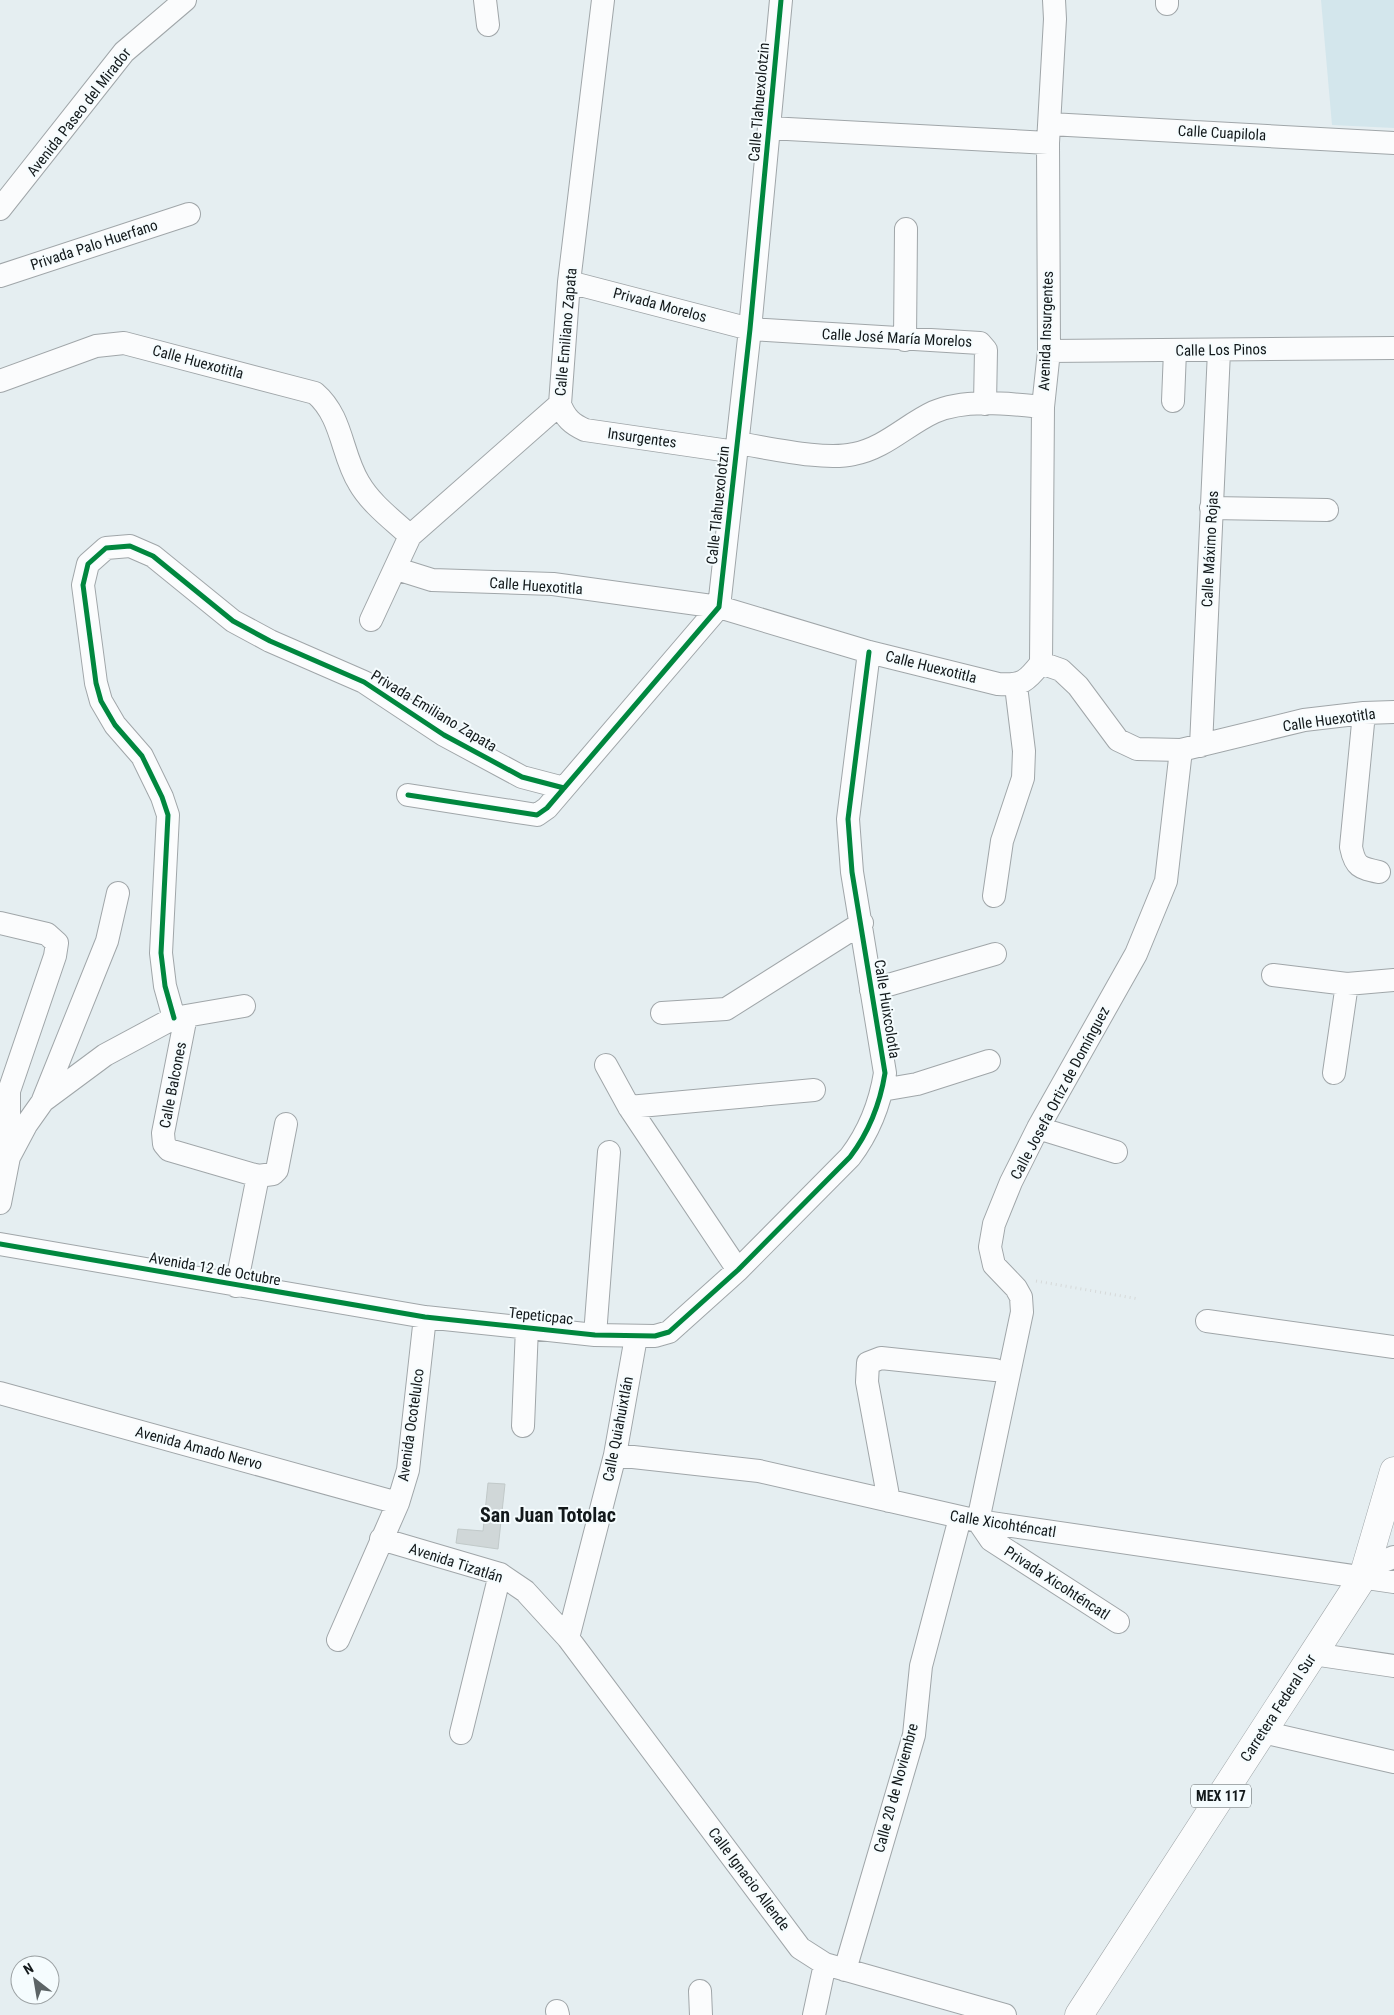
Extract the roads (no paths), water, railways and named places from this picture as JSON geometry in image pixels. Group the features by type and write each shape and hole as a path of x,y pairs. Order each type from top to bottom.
{"main road":[{"name":"MEX 117","path":"1364,1573 1393,1483"},
{"name":"Carretera Federal Sur","path":"1079,2015 1364,1573"}],"street":[{"name":"Avenida Paseo del Mirador","path":"2,206 124,52 185,0"},
{"path":"485,0 488,25"},
{"name":"Calle Emiliano Zapata","path":"371,620 397,569 410,536 560,404 569,282 603,0"},
{"name":"Calle Tlahuexolotzin","path":"719,607 750,329 781,0"},
{"name":"Avenida Insurgentes","path":"1041,663 1044,407 1048,351 1049,134 1056,20 1054,0"},
{"name":"Calle Cuapilola","path":"770,128 1394,142"},
{"name":"Privada Palo Huerfano","path":"0,276 188,214"},
{"path":"905,340 906,228"},
{"name":"Privada Morelos","path":"569,282 750,329"},
{"name":"Calle José María Morelos","path":"750,329 905,340 975,342 984,346 986,354 986,404"},
{"name":"Calle Huexotitla","path":"0,381 96,346 124,343 315,393 326,402 334,415 358,482 367,496 410,536"},
{"name":"Calle Los Pinos","path":"1048,351 1394,348"},
{"path":"1173,401 1175,351"},
{"name":"Calle Máximo Rojas","path":"1191,748 1211,508 1219,351"},
{"name":"Insurgentes","path":"560,404 564,415 573,424 585,430 833,457 853,455 871,450 934,412 950,407 1008,403 1044,407"},
{"path":"1211,508 1327,510"},
{"name":"Privada Emiliano Zapata","path":"180,1017 165,986 162,954 168,815 162,797 142,756 115,725 101,701 96,684 83,585 88,564 106,548 130,546 153,556 233,621 270,641 364,682 444,735 522,777 564,788"},
{"name":"Calle Huexotitla","path":"397,569 432,580 553,584 719,607 869,652 998,684 1016,686"},
{"path":"408,795 537,815 547,808 719,607"},
{"name":"Calle Huixcolotla","path":"646,1336 669,1332 675,1328 738,1270 850,1157 863,1140 882,1090 885,1073 862,923 852,872 848,819 869,652"},
{"path":"994,896 1002,841 1023,778 1024,751 1016,686 1030,677 1041,663"},
{"name":"Calle Huexotitla","path":"1041,663 1061,670 1078,686 1118,740 1137,749 1191,748 1304,720 1364,712 1394,712"},
{"path":"1364,712 1351,847 1354,861 1363,868 1379,872"},
{"name":"Calle Josefa Ortiz de Domínguez","path":"969,1519 1022,1312 1021,1297 1016,1288 994,1265 990,1247 994,1224 1011,1182 1038,1128 1136,954 1166,881 1191,748"},
{"path":"9,1157 26,1125 43,1101 107,941 118,893"},
{"path":"0,923 47,934 57,943 55,956 4,1089 9,1157 0,1203"},
{"path":"662,1013 726,1009 862,923"},
{"path":"871,990 996,954"},
{"path":"1273,975 1347,984 1394,980"},
{"path":"1334,1073 1347,984"},
{"path":"43,1101 105,1055 180,1017 244,1006"},
{"name":"Calle Balcones","path":"180,1017 163,1133 164,1144 169,1150 258,1176"},
{"path":"882,1090 917,1084 989,1061"},
{"path":"606,1065 629,1107 738,1270"},
{"path":"629,1107 814,1090"},
{"path":"236,1286 258,1176 273,1174 277,1170 286,1124"},
{"path":"1038,1128 1116,1152"},
{"path":"595,1335 609,1152"},
{"name":"Avenida 12 de Octubre","path":"0,1244 425,1317"},
{"name":"Tepeticpac","path":"425,1317 595,1335 646,1336"},
{"name":"Avenida Ocotelulco","path":"338,1640 398,1503 408,1470 425,1317"},
{"path":"1207,1321 1394,1348"},
{"path":"522,1426 527,1327"},
{"name":"Calle Quiahuixtlán","path":"568,1638 646,1336"},
{"path":"888,1502 867,1382 868,1363 881,1358 995,1370"},
{"name":"Avenida Amado Nervo","path":"0,1393 398,1503"},
{"name":"Calle Xicohténcatl","path":"615,1455 759,1471 969,1519 1364,1573 1394,1582"},
{"name":"Privada Xicohténcatl","path":"969,1519 991,1540 1118,1622"},
{"name":"Calle 20 de Noviembre","path":"814,2015 835,1967 914,1735 921,1666 969,1519"},
{"name":"Avenida Tizatlán","path":"381,1539 500,1574 525,1591 568,1638"},
{"path":"1364,1573 1394,1557"},
{"path":"461,1733 500,1574"},
{"name":"Calle Ignacio Allende","path":"568,1638 800,1948 835,1967 1005,2015"},
{"path":"1313,1654 1394,1666"},
{"path":"1262,1732 1394,1762"},
{"path":"700,1991 701,2015"}],"district":[{"name":"San Juan Totolac","path":"548,1515"}]}
